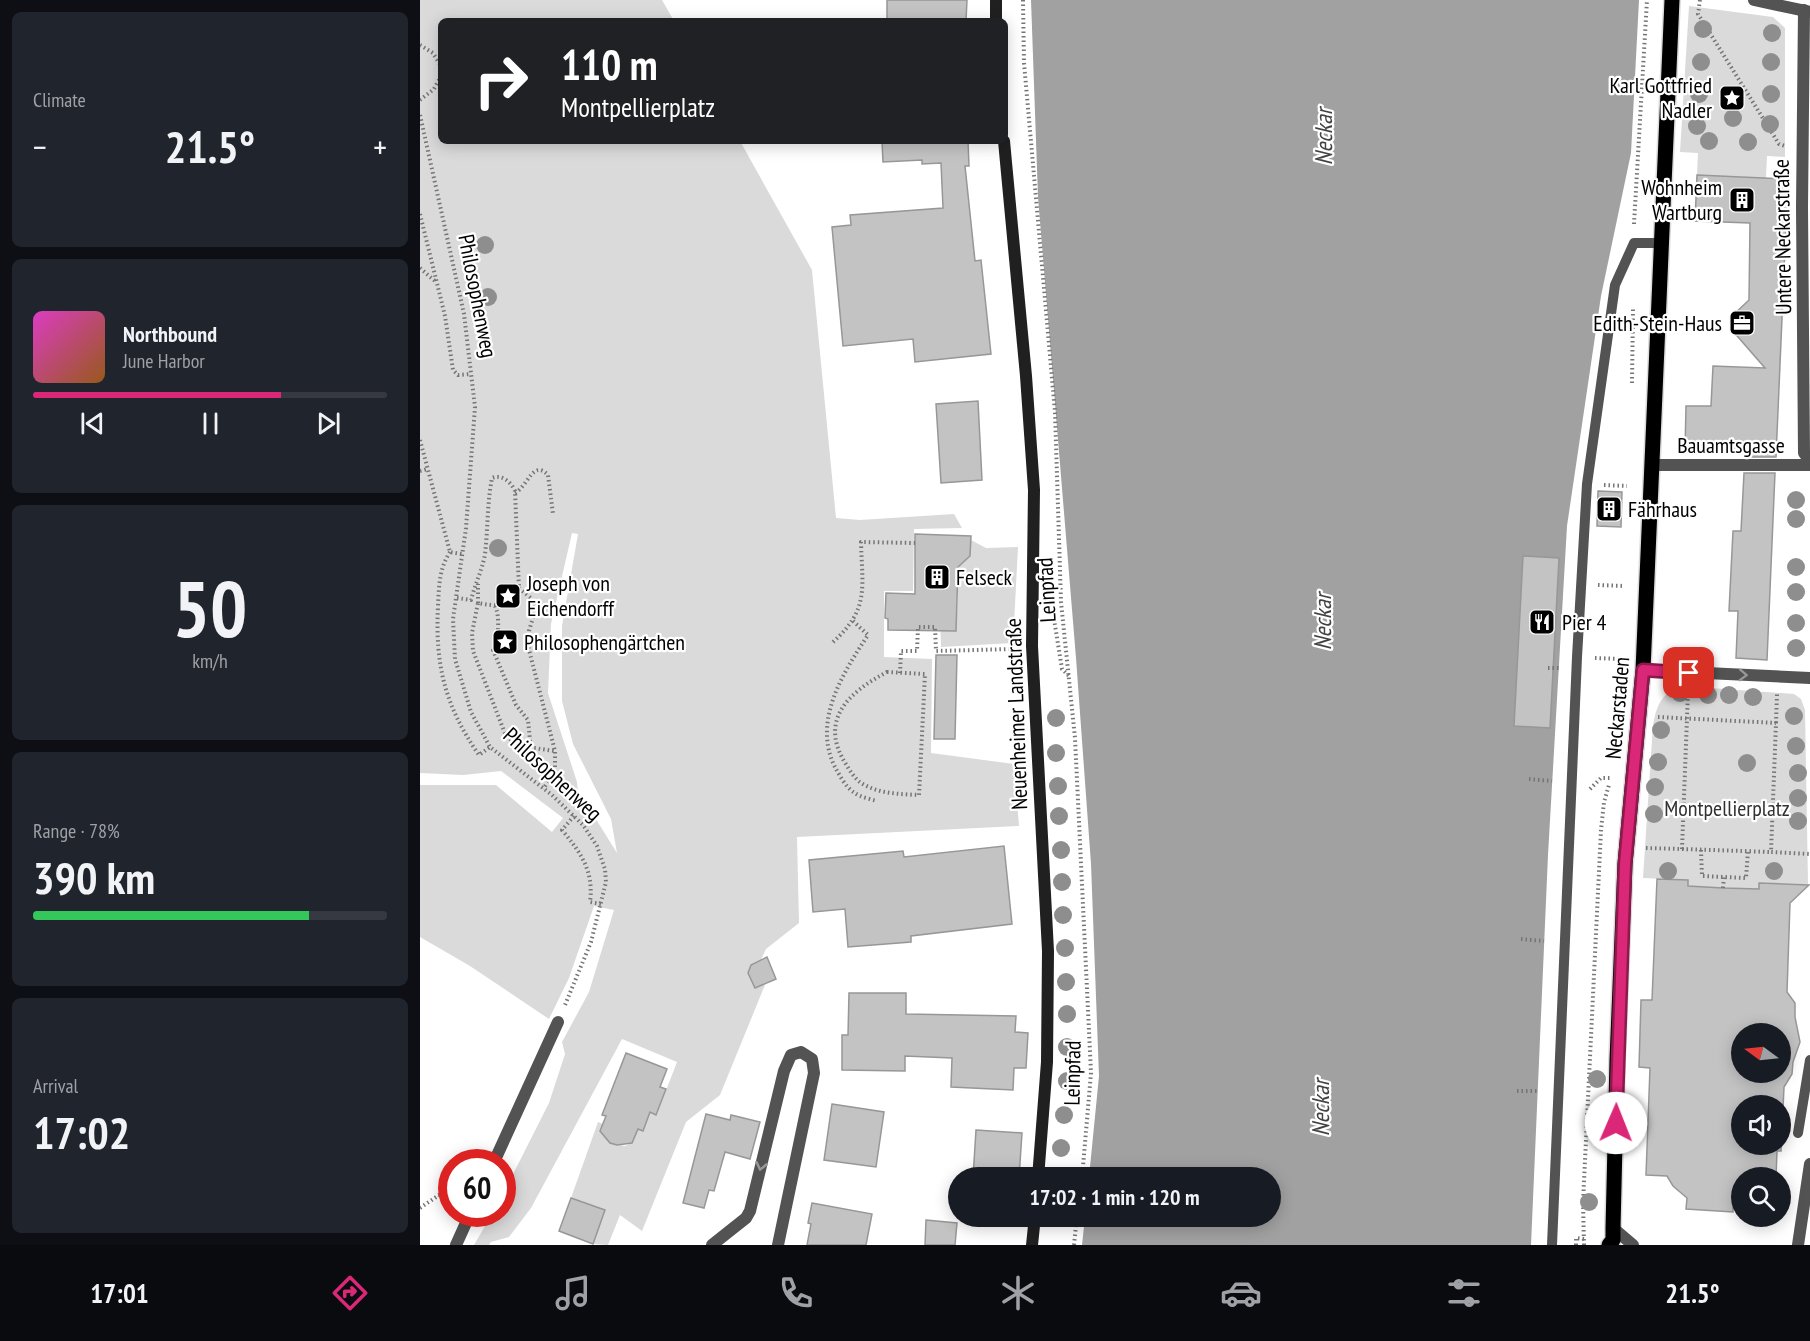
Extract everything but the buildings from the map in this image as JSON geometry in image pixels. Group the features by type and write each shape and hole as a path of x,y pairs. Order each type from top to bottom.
{"main road":[{"path":"996,0 996,18"},
{"name":"Neckarstaden","path":"1613,1239 1617,1060 1627,847 1643,670 1672,0"},
{"name":"Neuenheimer Landstraße","path":"1004,144 1034,480 1032,646 1048,951 1047,1062 1039,1167"},
{"path":"1032,1245 1034,1227"}],"street":[{"path":"1754,0 1790,3 1807,11"},
{"name":"Untere Neckarstraße","path":"1807,11 1802,153 1804,453 1810,463"},
{"name":"Bauamtsgasse","path":"1652,465 1810,463"},
{"path":"1643,670 1810,678"},
{"path":"500,1149 558,1022"},
{"path":"712,1245 746,1218 750,1210 787,1063 796,1052 807,1054 813,1066 813,1083 778,1245"},
{"path":"1797,1245 1807,1196 1810,1164"},
{"path":"456,1245 464,1227"},
{"path":"1613,1239 1633,1245"}],"lane":[{"path":"1552,1245 1577,657 1587,484 1615,285 1634,243 1662,243"},
{"path":"1798,1133 1810,1060"}],"path":[{"name":"Leinpfad","path":"1023,0 1024,63 1055,412 1061,602 1075,738 1091,1073 1083,1167"},
{"path":"1634,243 1647,0"},
{"path":"1700,0 1698,14 1779,144 1802,153"},
{"path":"420,45 438,59"},
{"path":"420,100 434,89 438,82"},
{"name":"Philosophenweg","path":"420,115 464,314 475,408 466,528 453,637 455,659 471,712 490,747 574,816 592,838 603,860 606,882 591,942 558,1022"},
{"path":"420,214 437,282 454,373 471,374"},
{"path":"420,268 437,282"},
{"path":"1632,390 1633,299"},
{"path":"420,440 450,552 440,576 438,635 441,676 450,704 463,732 479,755 490,747"},
{"path":"420,471 428,469"},
{"path":"515,493 524,487 528,476 534,471 546,472 553,514"},
{"path":"1627,497 1628,475"},
{"path":"478,603 495,606 511,602 519,587 515,493 508,481 498,477 492,478 484,554 478,583 478,603 472,638 477,667 506,736 516,744 555,751"},
{"path":"1603,485 1628,486"},
{"path":"833,642 853,621 862,601 861,542 915,543"},
{"path":"450,552 462,555"},
{"path":"1624,575 1624,597"},
{"path":"457,598 471,600 473,587 478,583"},
{"path":"1598,585 1624,586"},
{"path":"519,587 532,599 536,607 529,631 528,646 555,751 555,772 543,789"},
{"path":"495,606 499,618 496,631 497,641 493,650 516,705 528,720 530,740 528,747"},
{"path":"853,621 868,635 843,673 825,733 831,759 841,778 854,793 876,801"},
{"path":"900,673 901,651 917,651 918,627 935,627 936,651 1013,649"},
{"path":"1056,631 1062,669 1070,677"},
{"path":"1621,665 1622,649"},
{"path":"1594,658 1622,659"},
{"path":"887,672 925,674 919,795 885,793 861,783 851,773 838,752 834,733 840,712 849,697 865,684 887,672"},
{"path":"1682,849 1689,673"},
{"path":"1771,852 1777,676"},
{"path":"1639,716 1776,723"},
{"path":"825,733 834,733"},
{"path":"1584,1245 1583,1202 1601,830 1604,802 1613,768"},
{"path":"1589,790 1601,778 1612,778"},
{"path":"1529,779 1552,781"},
{"path":"574,816 562,830 585,859 591,878 590,902 601,904"},
{"path":"1627,847 1810,854"},
{"path":"1701,850 1702,876 1746,878 1748,851"},
{"path":"1723,888 1724,877"},
{"path":"1521,939 1544,941"},
{"path":"1517,1090 1537,1091"},
{"path":"420,1208 438,1196"},
{"path":"1074,1245 1076,1227"},
{"path":"1576,1245 1576,1238 1584,1239"}],"green space":[{"path":"420,0 662,0 672,18 438,18 438,144 742,144 812,270 836,518 860,520 954,514 962,528 914,529 913,591 884,591 884,657 932,659 931,753 1014,764 1019,826 797,837 799,923 766,949 759,964 767,980 720,1095 686,1122 642,1231 620,1215 608,1245 593,1244 605,1211 571,1198 598,1122 603,1124 600,1131 610,1143 625,1146 632,1143 638,1129 643,1130 650,1112 657,1114 677,1062 622,1039 531,1208 509,1237 491,1242 489,1245 474,1245 484,1227 516,1227 516,1168 549,1103 565,1054 562,1042 589,992 614,910 594,906 569,978 549,1019 470,966 420,937 420,785 496,785 552,832 563,818 501,771 463,775 420,773","holes":["572,533 578,534 562,626 562,701 573,744 611,819 617,853 578,794 577,782 548,693 551,624"]},
{"path":"1689,6 1773,17 1785,28 1785,157 1767,156 1766,178 1697,175 1698,153 1680,152"},
{"path":"971,540 986,548 1018,547 1013,643 941,647 940,616 957,616 959,560 966,560 970,556"},
{"name":"Montpellierplatz","path":"1683,686 1794,694 1801,699 1805,710 1808,884 1759,883 1759,889 1688,887 1688,880 1643,878 1653,725 1656,711 1665,695"}],"water":[{"name":"Neckar","path":"1031,0 1639,0 1631,153 1601,296 1567,526 1548,855 1531,1245 1082,1245 1084,1227 1281,1227 1281,1167 1090,1167 1099,1076 1091,864 1038,197"}],"place":[{"name":"Karl Gottfried Nadler","path":"1732,98"},
{"name":"Wohnheim Wartburg","path":"1742,200"},
{"name":"Edith-Stein-Haus","path":"1742,323"},
{"name":"Fährhaus","path":"1609,509"},
{"name":"Felseck","path":"937,577"},
{"name":"Joseph von Eichendorff","path":"508,596"},
{"name":"Pier 4","path":"1542,622"},
{"name":"Philosophengärtchen","path":"505,642"}],"route":[{"path":"1616,1123 1625,864 1643,670 1689,673"}]}
